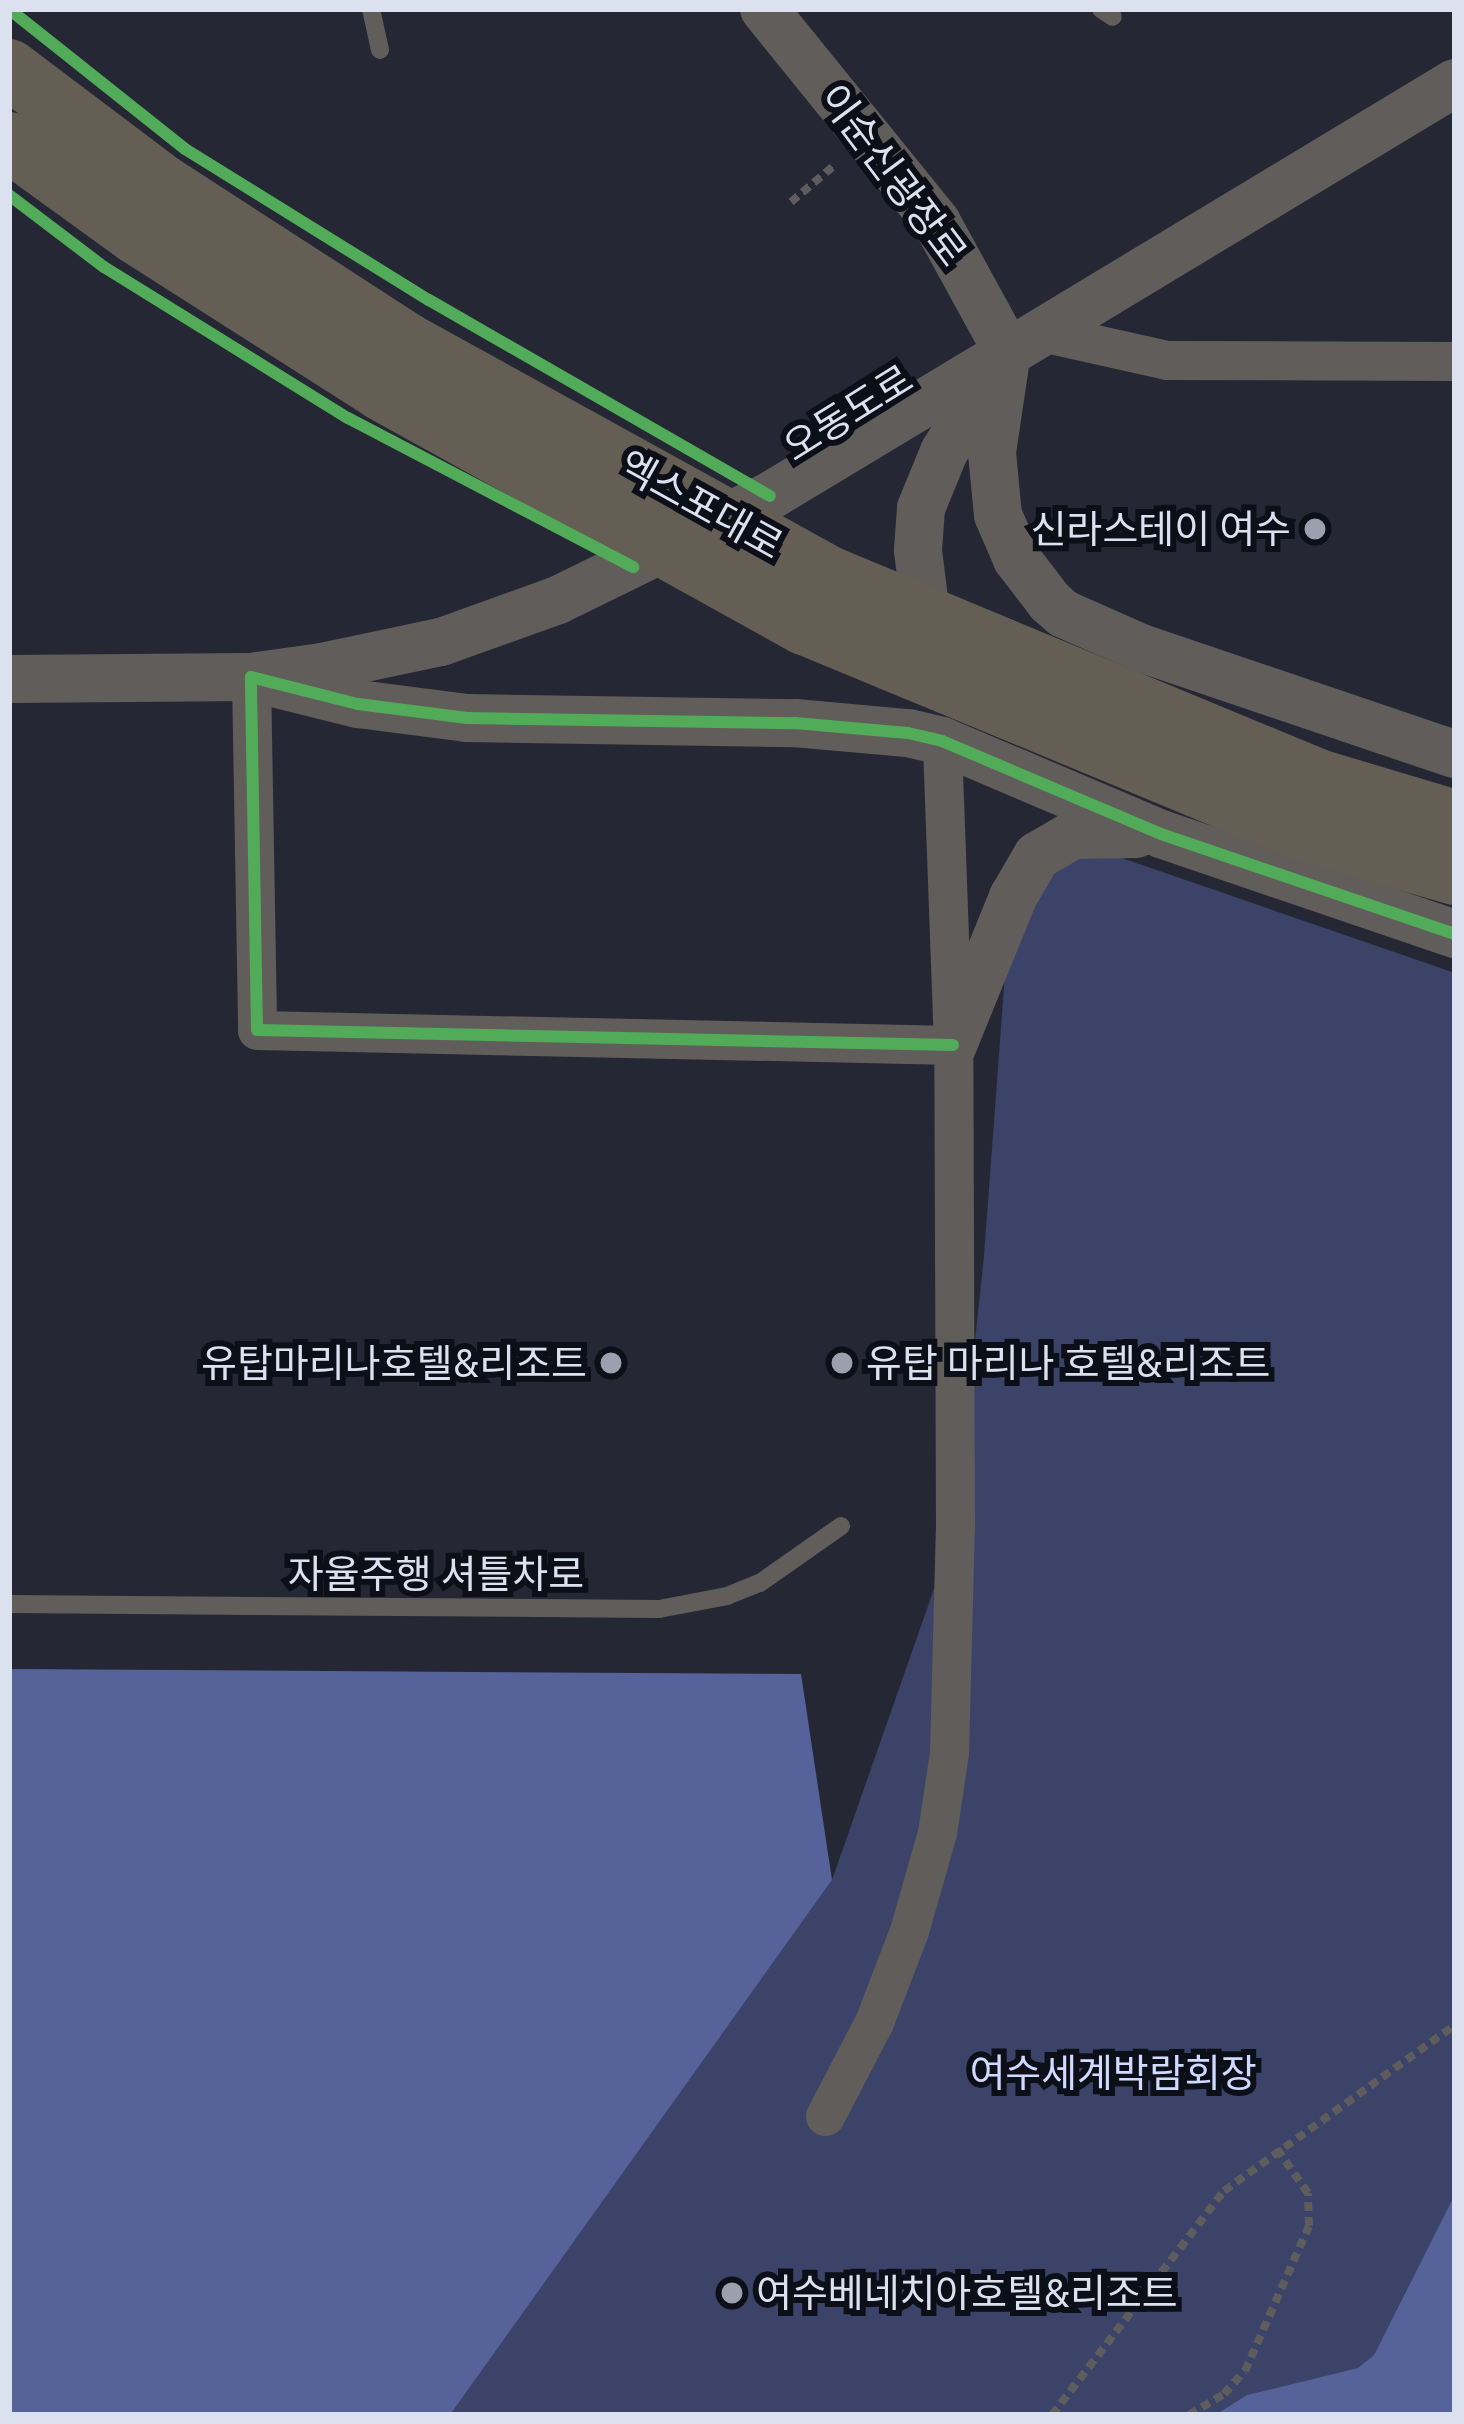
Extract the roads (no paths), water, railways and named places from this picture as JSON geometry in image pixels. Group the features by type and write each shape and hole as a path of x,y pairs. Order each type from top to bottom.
{"main road":[{"name":"엑스포대로","path":"9,69 150,209 382,391 805,625 1300,830 1455,875"},
{"name":"엑스포대로","path":"9,142 150,209 407,344 829,576 1318,779 1455,820"}],"street":[{"name":"이순신광장로","path":"764,9 938,223 1022,341"},
{"name":"오동도로","path":"9,679 251,676 407,651 558,601 770,496 1455,82"},
{"name":"오동도로","path":"942,742 917,529 944,452 1022,341"},
{"path":"1452,756 1141,648 1064,614 1018,559 998,515 992,453 1022,341 1167,360 1455,361"},
{"path":"953,1045 257,1030 251,676 358,704 467,718 854,725 942,742 1161,834 1455,934"},
{"path":"825,2116 891,1982 925,1881 945,1787 954,1640 953,1045 942,742"},
{"path":"953,1045 1013,897 1037,856 1073,835 1161,834"},
{"path":"1393,916 1449,903 1455,896"}],"lane":[{"path":"371,9 380,50"},
{"name":"자율주행 셔틀차로","path":"9,1604 658,1609 727,1595 760,1582 841,1526"}],"place":[{"name":"신라스테이 여수","path":"1315,529"},
{"name":"유탑마리나호텔&리조트","path":"611,1363"},
{"name":"유탑 마리나 호텔&리조트","path":"842,1363"},
{"name":"여수베네치아호텔&리조트","path":"732,2293"}],"park label":[{"name":"여수세계박람회장","path":"1113,2073"}]}
